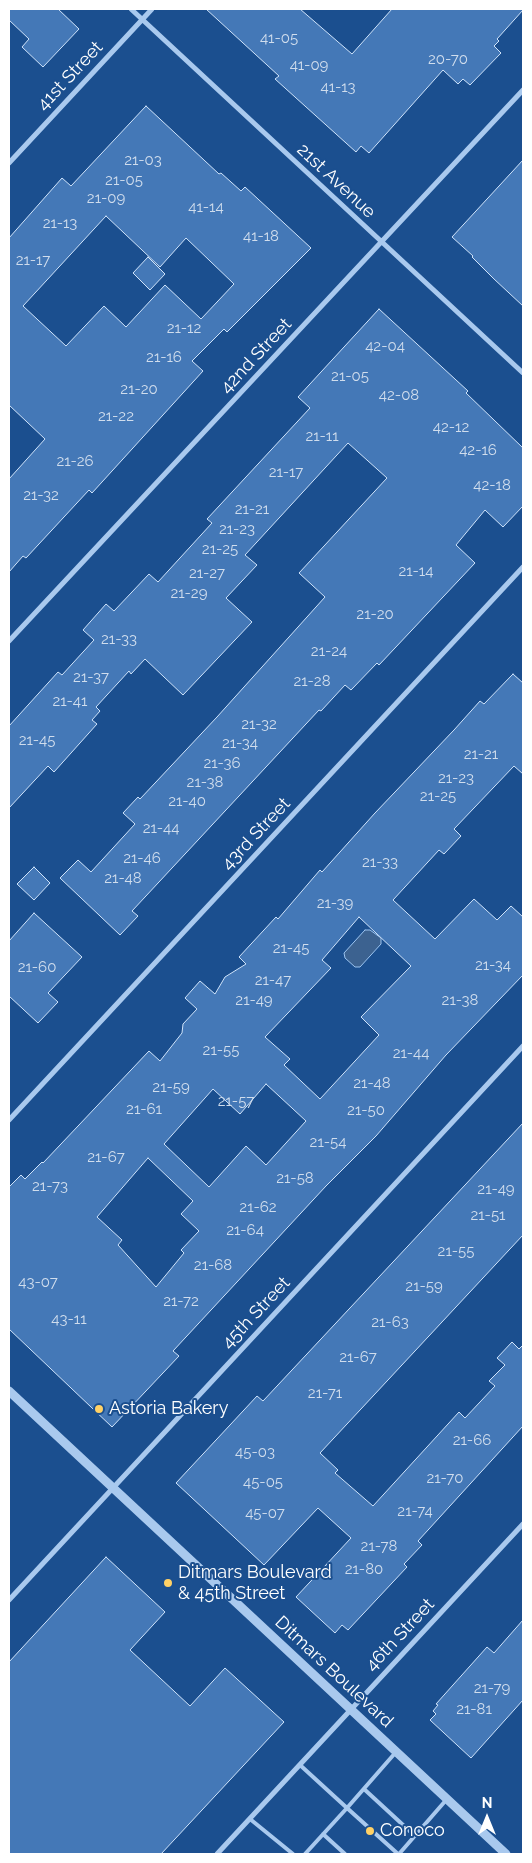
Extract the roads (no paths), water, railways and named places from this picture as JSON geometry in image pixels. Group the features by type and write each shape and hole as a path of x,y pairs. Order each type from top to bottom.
{"street":[{"name":"21st Avenue","path":"131,9 523,372"},
{"name":"41st Street","path":"9,163 152,9"},
{"name":"42nd Street","path":"9,640 523,90"},
{"name":"43rd Street","path":"9,1120 523,567"},
{"name":"45th Street","path":"9,1600 523,1046"},
{"name":"Ditmars Boulevard","path":"9,1393 506,1854"},
{"name":"46th Street","path":"217,1854 523,1524"}],"lane":[{"path":"305,1854 396,1752"},
{"path":"300,1765 399,1854 447,1799"},
{"path":"364,1789 415,1836"},
{"path":"250,1819 293,1854"},
{"path":"323,1834 345,1854"}],"water":[{"path":"365,930 370,930 381,938 381,944 360,967 355,967 345,958 344,953"}],"place":[{"name":"Astoria Bakery","path":"99,1409"},
{"name":"Ditmars Boulevard & 45th Street","path":"168,1583"},
{"name":"Conoco","path":"370,1831"}]}
